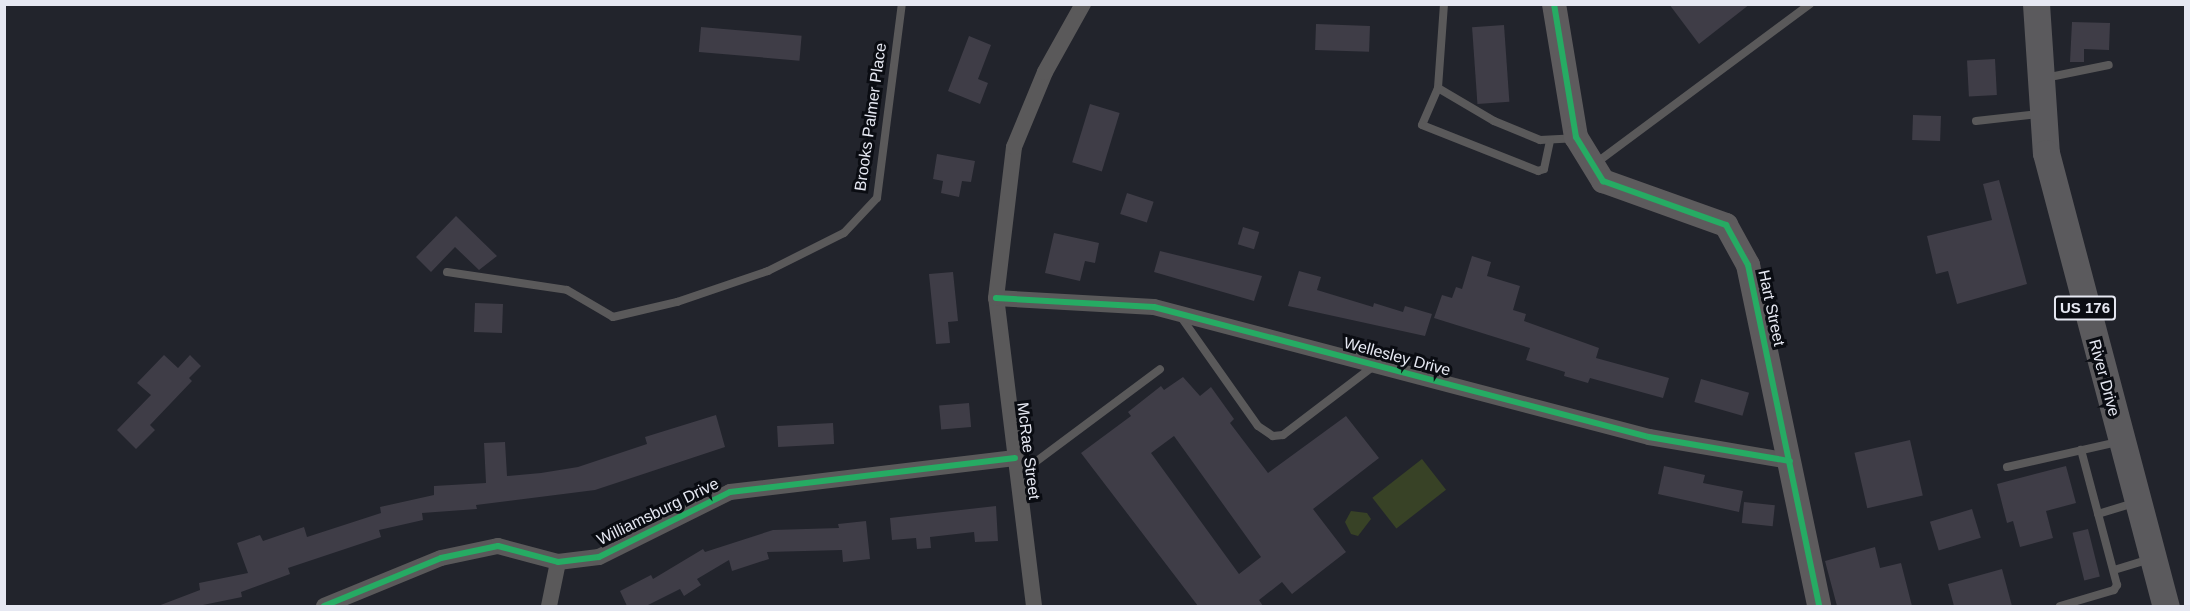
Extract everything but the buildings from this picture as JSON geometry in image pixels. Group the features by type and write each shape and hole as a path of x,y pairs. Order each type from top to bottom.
{"main road":[{"name":"River Drive","path":"2036,4 2038,79 2046,153 2166,606"}],"street":[{"name":"McRae Street","path":"1034,606 996,298 1014,147 1045,72 1083,4"},
{"name":"Hart Street","path":"1554,4 1576,138 1603,181 1726,225 1748,265 1819,606"},
{"name":"Wellesley Drive","path":"996,298 1154,307 1649,437 1790,460"},
{"name":"Williamsburg Drive","path":"324,606 441,558 498,546 558,562 599,556 730,492 1015,458"},
{"path":"549,606 558,562"}],"lane":[{"name":"Brooks Palmer Place","path":"447,272 567,290 614,317 677,302 768,271 844,233 877,198 902,4"},
{"path":"1444,4 1438,88 1422,125 1538,171 1544,169 1550,141"},
{"path":"1593,165 1810,4"},
{"path":"2038,79 2109,64"},
{"path":"1438,88 1494,121 1550,141 1576,138"},
{"path":"1976,121 2042,113"},
{"path":"1179,314 1258,426 1273,436 1283,435 1375,365"},
{"path":"1017,476 1160,369"},
{"path":"2007,467 2121,441"},
{"path":"2060,606 2114,590 2117,585 2080,450"},
{"path":"2098,514 2138,502"},
{"path":"2114,570 2153,559"}],"green space":[{"path":"1422,459 1446,490 1396,529 1372,498"},
{"path":"1351,511 1367,513 1371,519 1358,536 1351,534 1345,522"}],"cycle path":[{"path":"1554,4 1576,137 1603,181 1726,225 1748,265 1819,606"},
{"path":"996,298 1154,307 1649,437 1790,461"},
{"path":"324,606 441,558 498,546 558,562 599,557 730,492 1015,458"}]}
